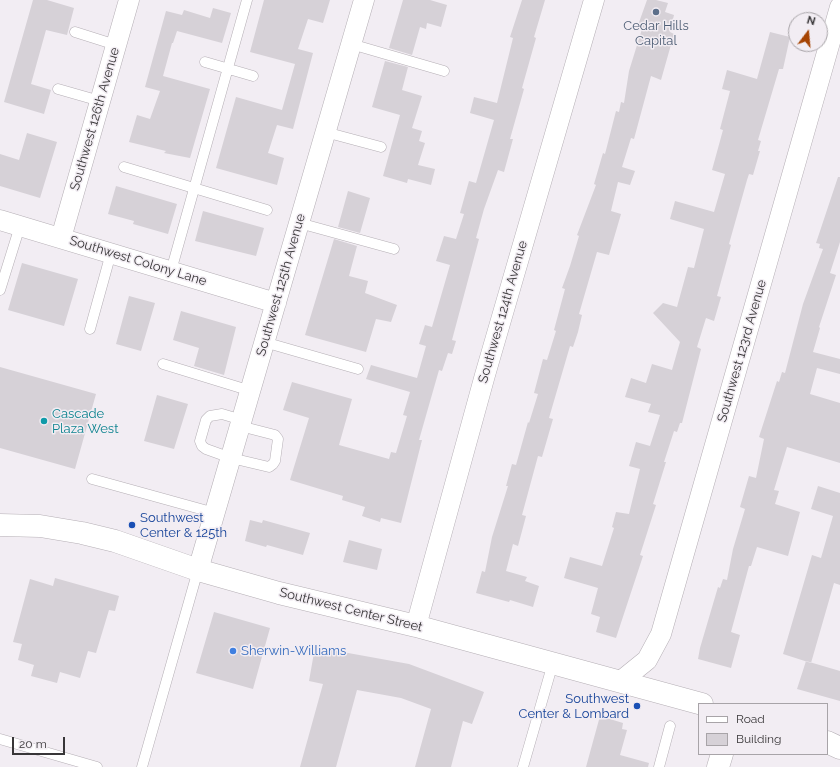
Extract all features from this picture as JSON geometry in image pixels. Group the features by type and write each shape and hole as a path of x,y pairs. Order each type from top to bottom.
{"street":[{"name":"Southwest 126th Avenue","path":"61,238 129,0"},
{"name":"Southwest 125th Avenue","path":"198,570 216,513 264,342 364,0"},
{"name":"Southwest 124th Avenue","path":"416,626 485,375 594,0"},
{"name":"Southwest 123rd Avenue","path":"622,681 647,660 661,634 840,7"},
{"name":"Southwest Colony Lane","path":"0,220 276,303"},
{"name":"Southwest Center Street","path":"0,525 40,526 82,533 115,542 198,570 279,593 416,626 699,703"},
{"path":"828,734 840,736"},
{"path":"828,742 840,748"},
{"path":"718,767 722,755"}],"lane":[{"path":"171,271 247,0"},
{"path":"75,32 116,45"},
{"path":"351,44 444,71"},
{"path":"205,62 253,76"},
{"path":"58,88 100,101"},
{"path":"325,132 381,147"},
{"path":"124,167 267,210"},
{"path":"299,223 394,248"},
{"path":"0,290 20,226"},
{"path":"90,329 111,253"},
{"path":"264,342 358,369"},
{"path":"163,364 250,391"},
{"path":"214,414 275,435 279,443 275,461 269,467 231,458 206,449 202,446 200,440 206,420 214,414"},
{"path":"92,479 216,513"},
{"path":"142,767 198,570"},
{"path":"523,767 553,663"},
{"path":"659,767 670,726"},
{"path":"0,739 97,767"}],"building":[{"path":"33,0 47,0 74,8 67,35 46,30 31,84 51,90 44,114 4,102"},
{"path":"264,0 330,0 323,23 308,19 298,49 313,53 293,129 277,125 268,153 284,158 277,185 216,168 236,97 282,110 295,64 250,52"},
{"path":"403,0 430,0 447,5 441,27 427,23 426,29 420,27 412,55 389,48"},
{"path":"522,0 545,0 534,37 536,38 522,88 524,89 510,139 513,139 504,172 498,170 484,209 476,238 479,239 452,340 456,341 452,354 448,353 442,371 439,370 419,440 422,440 401,523 381,518 380,522 362,516 365,507 342,500 343,496 290,480 309,418 283,410 292,382 352,399 339,445 389,459 391,452 396,453 407,416 403,415 410,392 366,379 371,365 417,378 426,346 419,344 425,325 432,327 450,265 436,261 444,236 456,239 464,214 460,213 469,181 476,183 494,120 470,113 474,97 497,103 513,38 510,37"},
{"path":"647,0 656,0 668,3 665,12 674,15 670,32 674,34 661,80 651,76 634,139 631,138 622,167 635,171 630,185 618,182 611,211 621,214 609,255 597,252 579,314 582,315 578,332 573,347 570,346 549,418 553,419 542,457 538,456 522,515 526,516 518,546 513,544 506,571 527,577 525,581 539,586 533,607 510,600 509,602 476,593 482,571 485,572 492,537 508,486 506,486 512,464 516,465 528,422 529,423 538,394 534,393 543,359 547,360 556,331 554,330 565,289 562,288 579,236 577,235 596,185 594,184 603,153 605,154 616,111 619,112 621,102 624,103 629,71 642,29 637,28"},
{"path":"213,8 231,13 222,43 177,31 172,43 163,76 210,89 190,158 164,153 166,151 129,142 137,115 150,119 160,91 145,87 166,11 182,15 184,10 210,18"},
{"path":"770,32 788,36 788,46 783,69 779,69 758,140 761,141 758,151 760,151 753,175 749,174 747,180 729,244 731,245 717,296 721,297 714,321 706,318 697,347 701,349 682,423 680,423 677,432 674,431 664,462 666,462 653,504 656,505 640,555 643,556 616,638 596,632 600,617 591,614 598,588 564,578 570,557 602,566 614,528 612,527 616,512 629,514 640,469 629,466 636,442 650,446 660,415 648,412 651,404 625,397 631,378 646,383 652,364 672,370 680,342 653,313 663,303 677,307 688,267 694,268 704,229 670,219 675,201 714,212 725,174 712,170 723,130 720,129 730,91 722,89 727,70 757,79"},
{"path":"385,61 408,67 402,90 422,96 412,128 422,131 419,141 425,143 418,165 435,169 431,185 408,179 407,183 383,176 400,115 372,107"},
{"path":"27,133 57,142 40,198 0,186 0,154 19,160"},
{"path":"838,177 840,177 840,242 830,273 836,275 819,327 820,328 813,352 840,359 840,374 817,368 810,394 840,403 840,463 787,447 774,490 779,491 775,504 800,512 788,556 757,547 751,566 749,566 731,632 740,635 731,668 698,659 700,648 718,587 720,588 723,579 727,580 733,549 745,509 740,507 749,476 756,478 764,439 759,437 777,381 779,382 782,372 785,373 803,304 823,249 819,248 820,244 816,243"},
{"path":"116,186 177,204 168,234 133,224 134,221 108,214"},
{"path":"348,191 370,198 360,233 338,227"},
{"path":"203,211 264,228 256,256 195,241"},
{"path":"334,239 357,246 349,276 368,281 365,293 397,305 391,322 376,319 366,352 305,335"},
{"path":"22,263 78,279 64,326 8,310"},
{"path":"129,296 155,303 141,351 116,344"},
{"path":"181,311 236,327 224,375 194,366 199,348 173,340"},
{"name":"Cascade Plaza West","path":"0,367 96,394 75,469 0,448"},
{"path":"157,395 188,404 174,449 144,441"},
{"path":"818,486 840,493 840,585 834,583 811,663 783,654 812,555 821,558 833,516 811,509"},
{"path":"250,520 262,523 263,520 310,533 303,555 267,545 266,547 245,541"},
{"path":"349,540 382,549 377,570 343,562"},
{"path":"55,578 119,596 115,611 109,610 96,653 88,651 80,678 60,672 57,683 31,676 34,665 18,660 22,644 13,642 30,579 53,586"},
{"name":"Sherwin-Williams","path":"214,612 270,628 253,689 196,673"},
{"path":"315,647 409,664 484,692 472,724 463,721 451,767 415,767 431,709 401,698 357,690 336,767 300,767 323,684 309,681"},
{"path":"806,661 840,671 840,701 797,689"},
{"path":"600,716 623,723 622,729 627,730 620,755 649,763 648,767 586,767"}],"place":[{"name":"Cedar Hills Capital","path":"656,12"},
{"name":"Cascade Plaza West","path":"44,421"},
{"name":"Southwest Center & 125th","path":"132,525"},
{"name":"Sherwin-Williams","path":"233,651"},
{"name":"Southwest Center & Lombard","path":"637,706"}]}
